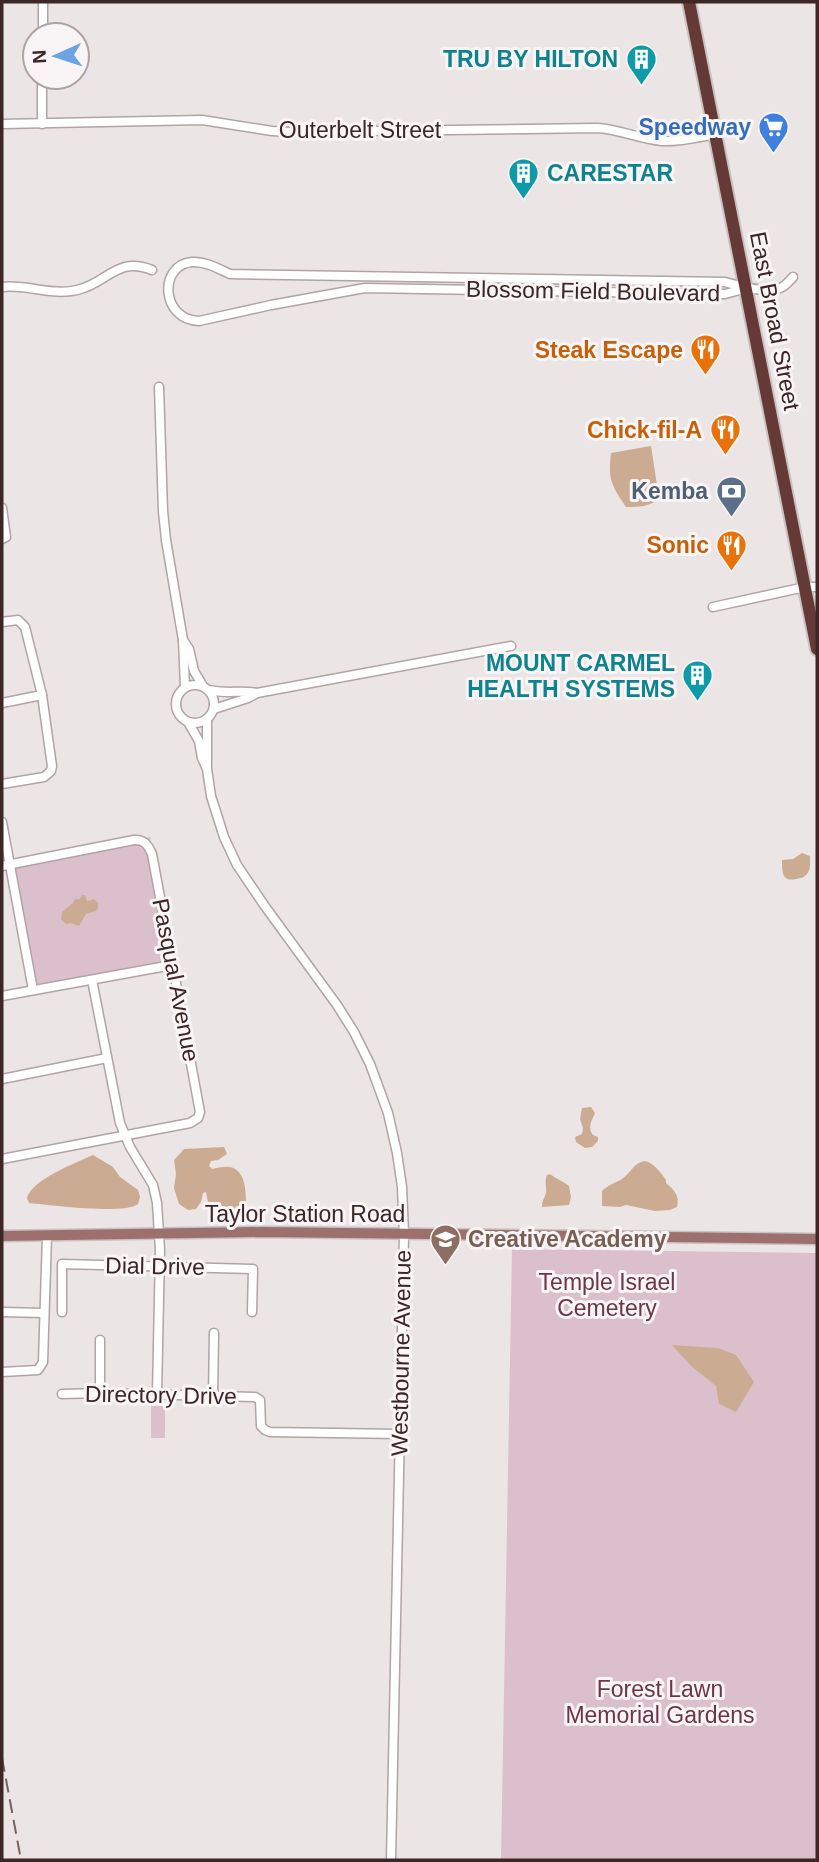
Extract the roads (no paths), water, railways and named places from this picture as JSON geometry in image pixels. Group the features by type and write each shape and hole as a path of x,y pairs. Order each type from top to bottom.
{"highway":[{"name":"East Broad Street","path":"689,2 811,587 817,649"}],"main road":[{"name":"Taylor Station Road","path":"2,1236 159,1233 817,1239"}],"street":[{"path":"43,2 43,21"},
{"path":"42,91 42,124"},
{"name":"Outerbelt Street","path":"2,124 202,120 291,132 597,128 663,141 716,134"},
{"name":"Blossom Field Boulevard","path":"196,262 230,274 724,282 747,288 725,294 365,288 200,321 190,321 178,313 168,292 172,276 179,266 196,262"},
{"path":"2,287 66,292 84,288 122,267 141,266 152,270"},
{"path":"747,288 778,289 793,277"},
{"path":"159,387 163,511 183,640 185,687"},
{"path":"2,508 4,538"},
{"path":"712,607 811,587"},
{"path":"2,622 20,621 25,627 42,695 52,766 51,771 44,777 2,784"},
{"path":"183,640 189,649 194,671 206,688 214,702 214,709 207,719 188,722 179,714 176,702 181,691 191,685 206,688 219,693 257,692 511,646"},
{"path":"214,709 248,698 257,692"},
{"path":"2,703 42,695"},
{"name":"Westbourne Avenue","path":"207,719 207,769 211,796 224,837 237,865 264,905 337,1004 370,1064 388,1113 397,1153 404,1234 391,1860"},
{"name":"Westbourne Avenue","path":"188,722 199,741 207,769"},
{"path":"2,822 6,865 33,990"},
{"name":"Pasqual Avenue","path":"6,865 138,839 146,843 152,854 200,1112 198,1118 190,1123 125,1136"},
{"path":"2,996 172,965"},
{"path":"92,980 120,1123 153,1185 157,1203 157,1394"},
{"path":"2,1079 107,1058"},
{"path":"2,1158 125,1136"},
{"path":"2,1372 38,1370 43,1362 47,1236"},
{"name":"Dial Drive","path":"62,1312 62,1264 253,1269 252,1312"},
{"path":"2,1312 44,1313"},
{"path":"213,1396 214,1333"},
{"path":"100,1340 100,1393"},
{"name":"Directory Drive","path":"62,1394 258,1398 261,1404 261,1426 270,1432 399,1434"}],"railway":[{"path":"2,1758 21,1860"}],"place":[{"name":"TRU BY HILTON","path":"641,86"},
{"name":"Speedway","path":"774,154"},
{"name":"CARESTAR","path":"524,200"},
{"name":"Steak Escape","path":"706,377"},
{"name":"Chick-fil-A","path":"725,457"},
{"name":"Kemba","path":"731,518"},
{"name":"Sonic","path":"732,572"},
{"name":"MOUNT CARMEL HEALTH SYSTEMS","path":"698,703"},
{"name":"Creative Academy","path":"445,1266"}],"park label":[{"name":"Temple Israel Cemetery","path":"607,1295"},
{"name":"Forest Lawn Memorial Gardens","path":"660,1702"}]}
